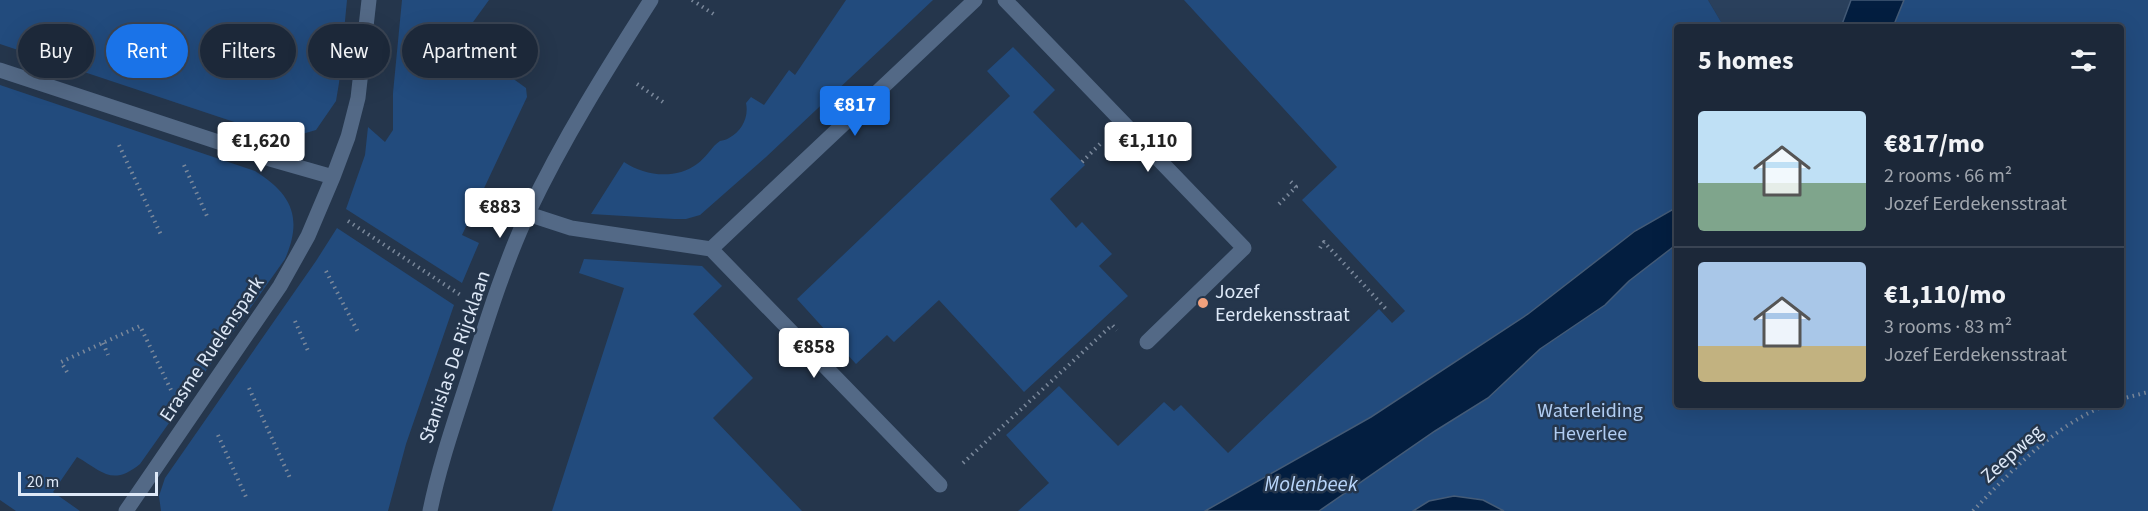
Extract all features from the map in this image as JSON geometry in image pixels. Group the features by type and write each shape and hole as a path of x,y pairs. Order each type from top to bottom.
{"street":[{"name":"Erasme Ruelenspark","path":"126,511 280,286 308,236 348,137 358,98 369,0"},
{"name":"Stanislas De Rijcklaan","path":"430,511 438,473 489,314 528,214 576,123 651,0"},
{"path":"711,249 975,0"},
{"path":"1005,0 1244,248 1147,342"},
{"path":"0,70 270,159 333,177"},
{"path":"528,214 571,228 711,249 940,485"}],"path":[{"path":"692,0 715,15"},
{"path":"101,104 162,237"},
{"path":"166,125 207,216"},
{"path":"1279,204 1296,187 1290,182"},
{"path":"322,204 489,314"},
{"path":"308,236 357,332"},
{"path":"1320,248 1324,242 1386,309"},
{"path":"940,485 1112,325 1138,351 1147,342"},
{"path":"66,372 61,362 140,326 187,424"},
{"path":"103,343 108,354"},
{"path":"234,354 290,477"},
{"path":"2124,398 2148,392"},
{"path":"202,401 246,497"},
{"name":"Zeepweg","path":"1973,511 2046,442 2070,424 2100,408"}],"shaded area":[{"path":"1708,0 1851,0 1842,24 1722,24"}],"green space":[{"path":"0,0 347,0 345,24 308,24 308,78 339,78 336,101 316,130 285,139 94,75 94,24 18,24 18,50 0,44"},
{"path":"402,0 489,0 472,24 402,24 402,78 512,78 526,88 527,97 462,235 479,243 462,283 346,209 365,155 368,127 385,142 393,130 393,93"},
{"path":"846,0 933,0 766,157 700,215 686,219 674,219 591,214 624,162 651,173 679,172 697,164 717,143 734,135 741,128 745,118 746,103 751,97 764,105 789,70 795,75"},
{"path":"1184,0 1708,0 1722,24 1674,24 1674,209 1635,231 1528,314 1370,417 1205,511 1018,511 1049,483 1006,435 1059,386 1118,446 1164,402 1174,411 1181,405 1228,453 1379,309 1392,323 1405,311 1302,200 1337,167"},
{"name":"Waterleiding Heverlee","path":"1904,0 2148,0 2148,511 1504,511 1482,500 1429,501 1413,511 1319,511 1435,431 1488,398 1540,349 1605,305 1629,281 1674,246 1674,408 2124,408 2124,24 1894,24"},
{"path":"1013,47 1055,90 1033,112 1085,165 1050,199 1076,228 1082,222 1112,254 1099,266 1128,296 1024,392 939,300 894,342 887,335 856,364 797,299 1010,96 987,71"},
{"path":"0,85 255,171 278,189 291,208 293,231 285,259 140,464 122,475 114,476 77,457 53,492 80,511 16,511 0,500"},
{"path":"337,228 454,305 406,444 388,511 161,511 159,496 165,478"},
{"path":"584,259 702,266 722,286 693,314 753,378 713,418 802,511 552,511 624,288 579,273"}],"water":[{"path":"1851,0 1904,0 1894,24 1842,24"},
{"name":"Molenbeek","path":"1674,209 1674,246 1629,281 1605,305 1540,349 1488,398 1435,431 1319,511 1205,511 1371,417 1528,314 1635,231"},
{"path":"1454,496 1483,500 1504,511 1413,511 1429,501"}],"place":[{"name":"Jozef Eerdekensstraat","path":"1203,303"}]}
